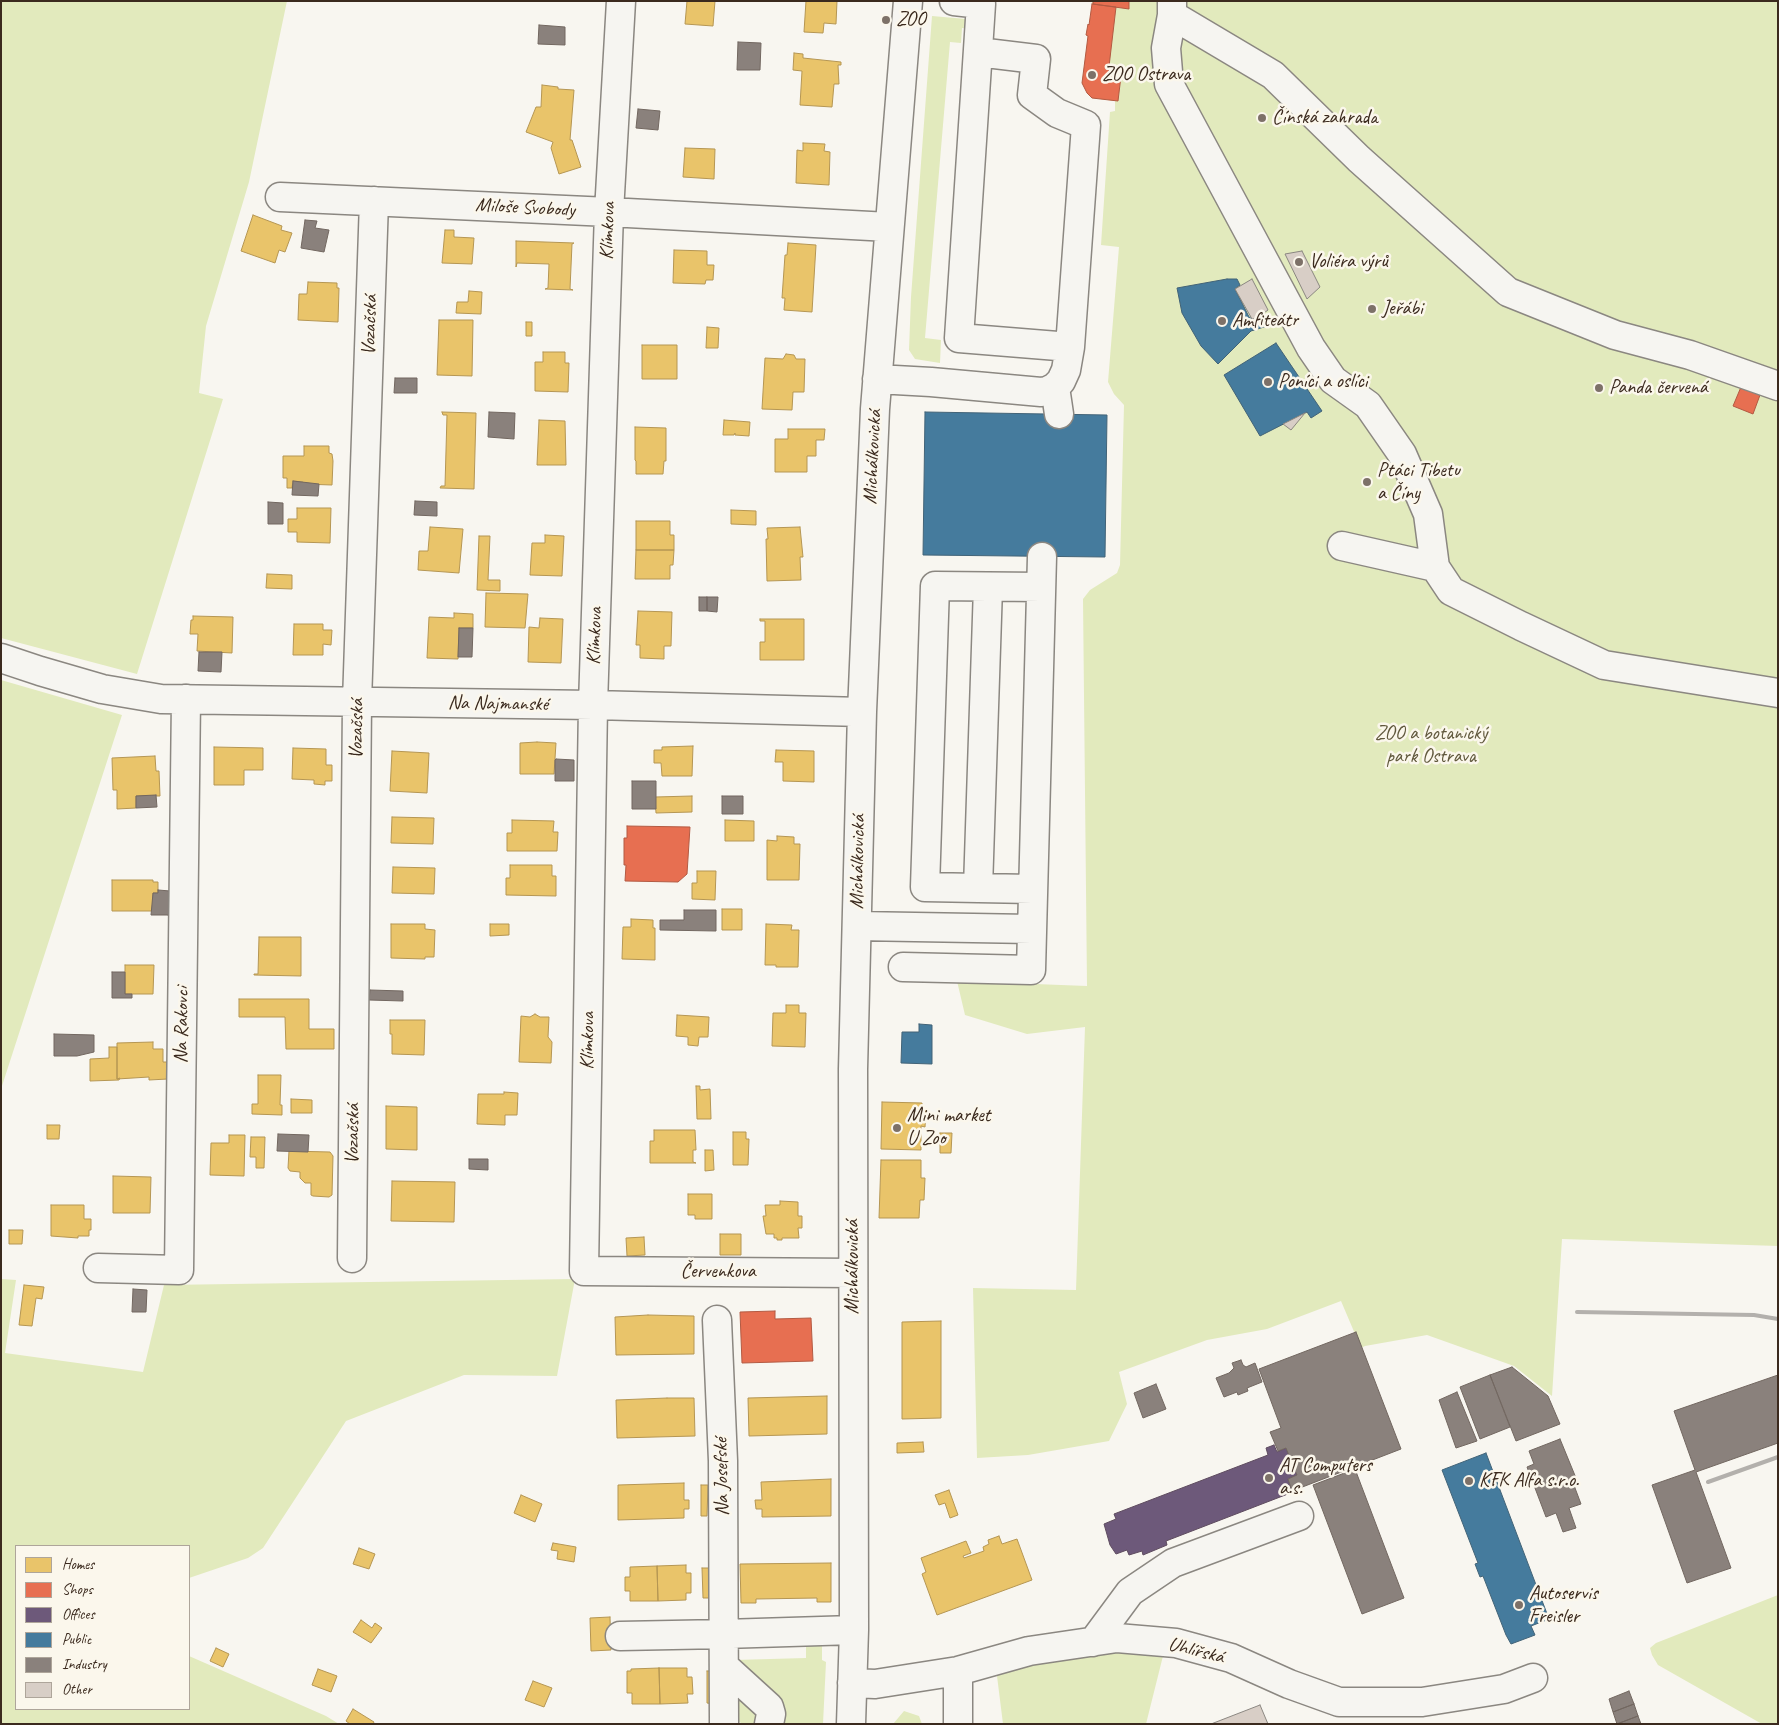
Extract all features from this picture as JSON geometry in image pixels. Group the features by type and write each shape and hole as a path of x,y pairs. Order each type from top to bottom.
{"street":[{"name":"Klímkova","path":"584,1271 592,705 608,212 621,1"},
{"name":"Michálkovická","path":"851,1724 854,1630 853,1069 862,712 877,379 908,1"},
{"path":"954,1 982,4 959,338 1070,347"},
{"path":"1778,386 1690,355 1615,335 1508,292 1359,159 1273,75 1172,8 1166,48 1169,84 1311,348 1333,380 1368,405 1402,454 1428,514 1435,566 1451,591 1604,665 1778,693"},
{"path":"877,379 1041,392 1055,387 1066,370 1070,347 1086,125 1057,113 1032,95 1036,59 978,52"},
{"name":"Miloše Svobody","path":"280,197 889,227"},
{"name":"Vozačská","path":"352,1258 358,702 374,201"},
{"path":"1055,387 1059,414"},
{"path":"1342,546 1435,566"},
{"path":"903,966 1030,970 1042,557"},
{"path":"1032,889 925,887 935,586 1041,587"},
{"path":"978,888 988,587"},
{"name":"Na Najmanské","path":"5,659 72,680 161,699 592,705 862,712"},
{"name":"Na Rakovci","path":"98,1268 178,1270 186,699"},
{"path":"857,926 1032,929"},
{"name":"Červenkova","path":"584,1271 853,1274"},
{"name":"Na Josefské","path":"717,1320 723,1461 724,1724"},
{"path":"1093,1642 1130,1592 1172,1563 1300,1516"},
{"path":"620,1636 854,1630"},
{"name":"Uhlířská","path":"852,1683 873,1684 958,1671 1030,1651 1117,1638 1176,1643 1231,1658 1289,1684 1339,1702 1422,1702 1504,1689 1533,1678"},
{"path":"724,1666 769,1707 771,1714 769,1724"},
{"path":"958,1671 958,1724"}],"green space":[{"path":"1,1 287,1 249,182 206,326 199,393 223,399 137,674 1,638"},
{"name":"ZOO a botanický park Ostrava","path":"1092,1 1778,1 1778,1246 1562,1239 1552,1396 1514,1366 1427,1335 1361,1348 1341,1301 1267,1329 1207,1340 1119,1372 1127,1404 1109,1441 1028,1455 977,1458 973,1288 1076,1290 1085,1027 1027,1034 965,1015 957,981 1087,986 1083,599 1090,590 1117,573 1120,565 1124,405 1114,394 1108,382 1119,247 1101,245 1110,112 1115,111 1115,101 1092,98 1082,83 1088,36 1086,35 1088,24 1090,24"},
{"path":"932,16 966,19 970,29 962,28 961,43 950,42 925,338 941,340 940,363 915,359 909,350 911,297"},
{"path":"1,680 122,715 1,1089"},
{"path":"1,1279 16,1280 5,1353 143,1372 164,1285 575,1279 557,1376 464,1375 346,1421 263,1548 248,1558 190,1578 190,1545 15,1545 15,1710 190,1710 190,1656 326,1716 339,1724 1,1724"},
{"path":"1778,1595 1778,1724 1762,1724 1658,1665 1652,1655 1650,1648 1656,1643"},
{"path":"822,1639 822,1660 826,1662 823,1724 777,1724 773,1691 747,1667 742,1671 734,1660 806,1658 806,1640"},
{"path":"1078,1650 1164,1652 1146,1724 1003,1724 996,1668"},
{"path":"734,1686 757,1707 759,1724 743,1724 734,1719"},
{"path":"904,1711 919,1716 922,1724 893,1724"}],"building: Homes":[{"path":"687,1 715,1 713,26 685,24"},
{"path":"806,1 837,1 836,24 824,23 823,33 804,32"},
{"path":"794,53 803,54 803,58 841,62 841,65 838,65 839,84 834,84 832,107 800,105 802,71 793,70"},
{"path":"542,85 574,90 570,140 572,140 581,167 559,174 551,148 553,142 526,132 536,107 541,107"},
{"path":"803,143 825,144 824,151 830,152 829,185 796,183 797,150 803,151"},
{"path":"685,148 715,149 714,179 683,177"},
{"path":"253,215 282,226 281,230 292,233 285,252 279,250 275,263 241,251"},
{"path":"445,230 454,230 454,237 474,238 472,264 442,263"},
{"path":"516,241 574,243 572,244 570,289 573,290 545,289 548,288 549,264 517,263 516,267"},
{"path":"788,243 816,245 812,312 784,310 785,298 782,298 785,255 787,255"},
{"path":"674,250 707,251 707,265 714,265 713,280 706,280 705,284 673,283"},
{"path":"308,282 337,283 337,288 339,288 338,322 298,320 299,294 307,294"},
{"path":"469,291 482,292 481,314 456,313 457,302 468,302"},
{"path":"439,320 473,320 472,376 437,375"},
{"path":"526,322 532,322 532,336 526,336"},
{"path":"707,327 719,328 718,348 706,348"},
{"path":"642,345 677,345 677,379 642,379"},
{"path":"543,352 565,352 565,363 569,363 568,392 535,391 535,362 543,362"},
{"path":"786,354 794,355 796,359 805,359 804,392 793,392 792,410 762,409 765,358 783,359"},
{"path":"442,412 476,413 474,489 440,488 445,486 447,415 443,415"},
{"path":"539,420 565,421 566,465 537,465"},
{"path":"724,420 750,422 749,436 735,435 735,433 734,435 723,435"},
{"path":"635,427 666,428 666,461 664,461 663,474 636,474"},
{"path":"788,429 825,429 824,440 816,440 816,456 807,456 807,472 775,472 775,439 788,439"},
{"path":"304,446 329,446 329,453 332,454 333,461 332,485 303,484 303,482 293,481 292,488 287,488 287,478 283,478 283,456 304,456"},
{"path":"297,508 331,508 330,543 297,542 297,532 288,532 288,519 297,519"},
{"path":"731,510 756,511 756,525 731,524"},
{"path":"636,521 670,521 670,535 674,535 674,550 636,550"},
{"path":"430,527 463,529 459,573 418,570 419,551 428,551"},
{"path":"800,527 803,557 800,557 801,580 767,581 767,528"},
{"path":"545,535 564,536 562,576 530,575 532,543 545,543"},
{"path":"479,536 490,536 488,580 500,580 500,591 477,590"},
{"path":"636,550 674,550 673,565 670,565 670,579 635,579"},
{"path":"267,574 292,575 292,589 266,588"},
{"path":"486,593 528,594 525,628 485,627"},
{"path":"638,611 672,612 671,646 664,646 664,659 640,658 640,645 636,645"},
{"path":"454,613 473,614 473,628 459,628 458,659 427,658 429,617 454,618"},
{"path":"193,616 233,617 232,653 197,651 198,634 190,634"},
{"path":"540,618 563,619 561,663 528,662 529,627 539,628"},
{"path":"760,619 804,619 804,660 760,660 760,642 765,642 765,621 760,621"},
{"path":"294,624 323,624 323,630 332,630 331,645 323,644 323,655 293,655"},
{"path":"520,743 556,743 554,774 520,774"},
{"path":"693,746 692,776 662,776 661,763 654,763 654,750 662,750 662,747"},
{"path":"214,747 263,748 263,770 244,770 244,785 214,785"},
{"path":"293,748 326,749 326,765 332,765 332,781 325,781 325,785 314,784 314,780 292,779"},
{"path":"776,750 814,751 814,782 783,781 783,762 775,762"},
{"path":"392,751 429,753 427,793 390,791"},
{"path":"155,756 156,771 159,771 160,796 136,796 136,808 117,809 117,790 113,790 112,758"},
{"path":"692,796 692,812 656,813 655,797"},
{"path":"392,817 434,818 433,844 391,843"},
{"path":"512,820 554,821 553,832 558,832 557,851 507,851 507,833 512,833"},
{"path":"725,820 754,821 754,841 725,841"},
{"path":"777,836 794,837 794,844 800,844 799,880 767,880 767,840 777,841"},
{"path":"510,865 552,865 552,876 556,876 556,896 506,895 506,878 510,878"},
{"path":"393,867 435,868 434,894 392,893"},
{"path":"697,871 716,871 715,900 692,899 692,883 697,883"},
{"path":"112,880 153,880 153,882 158,882 158,893 153,893 153,911 112,911"},
{"path":"722,909 742,909 742,930 722,930"},
{"path":"631,919 653,920 653,928 655,928 655,960 622,959 623,927 631,927"},
{"path":"391,924 425,924 425,929 435,930 434,957 425,957 425,959 391,958"},
{"path":"490,924 509,924 509,935 490,936"},
{"path":"766,924 792,925 791,930 799,930 798,967 765,965"},
{"path":"259,937 301,937 301,976 254,975 258,974"},
{"path":"125,965 154,965 153,994 125,994"},
{"path":"239,999 309,999 309,1029 334,1029 334,1049 286,1049 285,1017 239,1017"},
{"path":"786,1005 799,1005 799,1013 806,1013 805,1047 772,1046 773,1013 786,1013"},
{"path":"535,1014 540,1017 549,1017 548,1037 552,1042 551,1063 519,1062 521,1016 530,1017"},
{"path":"677,1015 709,1017 708,1037 699,1037 698,1046 688,1045 688,1037 676,1036"},
{"path":"390,1020 425,1020 424,1055 392,1054"},
{"path":"153,1042 153,1049 163,1049 163,1062 167,1062 168,1079 149,1080 149,1077 117,1079 117,1043"},
{"path":"109,1047 117,1047 117,1079 120,1078 119,1080 90,1081 90,1059 109,1058"},
{"path":"258,1075 281,1075 280,1105 282,1105 282,1115 252,1114 252,1104 258,1104"},
{"path":"696,1086 700,1086 700,1090 710,1089 711,1119 697,1119"},
{"path":"504,1092 518,1093 517,1115 505,1115 505,1125 477,1124 478,1094 504,1094"},
{"path":"291,1099 312,1100 312,1113 291,1113"},
{"path":"882,1102 922,1103 922,1110 926,1111 925,1127 921,1126 921,1150 881,1149"},
{"path":"386,1106 417,1107 417,1150 386,1149"},
{"path":"47,1125 60,1125 59,1139 47,1139"},
{"path":"654,1130 695,1130 696,1150 693,1150 693,1162 696,1163 650,1163 650,1141 654,1141"},
{"path":"733,1132 746,1132 746,1139 749,1139 748,1165 733,1165"},
{"path":"940,1133 952,1133 951,1153 940,1153"},
{"path":"229,1135 245,1135 244,1176 210,1175 211,1143 229,1143"},
{"path":"251,1137 265,1137 264,1168 256,1168 256,1157 250,1157"},
{"path":"705,1150 713,1150 714,1170 705,1171"},
{"path":"289,1151 330,1152 333,1156 332,1195 329,1197 311,1195 311,1183 305,1183 300,1178 300,1172 290,1171 288,1168"},
{"path":"881,1160 921,1160 921,1178 925,1178 924,1200 920,1200 919,1218 879,1218"},
{"path":"113,1176 151,1177 150,1213 113,1213"},
{"path":"392,1181 455,1182 454,1222 391,1221"},
{"path":"688,1194 712,1194 712,1219 695,1219 695,1215 688,1215"},
{"path":"780,1201 798,1202 798,1216 802,1216 802,1228 798,1228 799,1238 782,1238 782,1240 777,1240 777,1238 774,1238 774,1234 766,1234 763,1216 766,1216 765,1205 780,1205"},
{"path":"51,1205 84,1205 84,1219 91,1219 89,1236 78,1236 78,1238 51,1236"},
{"path":"9,1230 23,1230 22,1244 9,1244"},
{"path":"720,1234 741,1234 741,1255 720,1255"},
{"path":"644,1237 645,1255 627,1256 626,1238"},
{"path":"24,1285 44,1287 42,1299 36,1298 32,1326 19,1325"},
{"path":"648,1315 694,1316 694,1354 616,1355 615,1317"},
{"path":"941,1321 941,1418 902,1419 902,1322"},
{"path":"827,1396 827,1434 749,1436 748,1398"},
{"path":"694,1398 695,1436 617,1438 616,1400"},
{"path":"923,1442 924,1452 897,1453 897,1443"},
{"path":"831,1479 831,1516 762,1517 762,1509 756,1509 755,1500 762,1500 761,1482"},
{"path":"684,1483 684,1500 689,1500 689,1509 684,1509 684,1518 618,1520 618,1485"},
{"path":"701,1485 708,1485 707,1516 701,1516"},
{"path":"949,1490 958,1515 950,1518 945,1503 939,1505 935,1495"},
{"path":"521,1495 542,1504 535,1522 514,1513"},
{"path":"999,1536 1002,1544 1017,1539 1032,1580 937,1615 922,1574 926,1572 921,1558 966,1541 971,1553 963,1556 964,1558 984,1551 983,1547 989,1544 988,1540"},
{"path":"553,1543 576,1547 574,1562 557,1559 558,1551 551,1550"},
{"path":"359,1548 375,1554 369,1569 353,1564"},
{"path":"831,1563 831,1602 817,1602 817,1598 756,1599 756,1603 741,1603 740,1564"},
{"path":"686,1565 686,1573 691,1573 691,1593 686,1593 686,1600 658,1601 657,1566"},
{"path":"657,1566 658,1601 630,1601 630,1591 625,1591 625,1577 630,1577 630,1567"},
{"path":"702,1568 710,1568 710,1598 703,1598"},
{"path":"610,1617 611,1650 591,1651 590,1618"},
{"path":"361,1620 372,1628 375,1623 382,1628 371,1643 353,1632"},
{"path":"216,1648 229,1654 223,1667 210,1661"},
{"path":"659,1668 660,1704 632,1704 632,1693 627,1693 627,1671 631,1671 631,1669"},
{"path":"659,1668 687,1668 687,1677 692,1677 693,1694 687,1694 688,1703 660,1704"},
{"path":"318,1669 337,1676 331,1692 312,1685"},
{"path":"707,1671 713,1671 713,1704 707,1703"},
{"path":"533,1681 552,1688 544,1707 525,1700"},
{"path":"353,1709 374,1722 373,1724 350,1724 346,1721"}],"building: Shops":[{"path":"1093,1 1129,1 1129,9 1093,4"},
{"path":"1092,4 1116,7 1108,75 1121,76 1118,101 1092,98 1082,83 1088,36 1086,35"},
{"path":"1741,387 1760,395 1753,414 1733,406"},
{"path":"627,826 690,827 687,874 678,882 625,881 624,838 627,838"},
{"path":"775,1311 775,1319 811,1318 813,1361 742,1363 740,1312"}],"building: Offices":[{"path":"1274,1445 1277,1452 1286,1448 1297,1475 1288,1479 1293,1492 1166,1541 1167,1545 1143,1555 1142,1551 1129,1555 1127,1550 1116,1554 1110,1545 1104,1524 1116,1519 1114,1514 1268,1455 1266,1448"}],"building: Public":[{"name":"Amfiteátr","path":"1237,279 1240,285 1235,289 1249,317 1252,319 1257,318 1260,323 1264,322 1267,326 1251,331 1218,364 1201,346 1182,313 1177,288"},
{"path":"1276,343 1322,411 1311,418 1307,412 1260,436 1224,375"},
{"path":"925,412 1107,415 1105,557 923,555"},
{"path":"919,1024 932,1025 932,1064 901,1063 902,1032 919,1032"},
{"path":"1486,1453 1549,1619 1531,1626 1535,1635 1511,1644 1483,1576 1480,1577 1475,1564 1478,1563 1442,1470"}],"building: Industry":[{"path":"539,25 565,27 565,45 538,44"},
{"path":"738,42 761,43 760,70 737,70"},
{"path":"638,109 660,111 658,130 636,128"},
{"path":"305,220 317,221 315,228 329,230 324,252 301,248"},
{"path":"395,378 417,378 417,393 394,393"},
{"path":"489,412 515,413 514,439 488,437"},
{"path":"293,481 319,484 318,496 292,495"},
{"path":"415,501 437,502 437,516 414,515"},
{"path":"268,502 283,503 283,524 268,524"},
{"path":"699,597 707,597 707,611 699,611"},
{"path":"707,597 718,597 717,612 707,611"},
{"path":"459,628 473,628 472,657 458,657"},
{"path":"199,652 222,652 221,672 198,671"},
{"path":"556,759 574,760 574,781 555,781"},
{"path":"632,781 656,781 656,809 632,809"},
{"path":"156,795 157,807 136,808 136,796"},
{"path":"722,796 743,796 743,814 722,814"},
{"path":"158,890 170,891 169,917 168,915 151,915 153,893 158,893"},
{"path":"684,910 716,910 716,931 660,930 660,920 684,920"},
{"path":"112,972 125,972 125,994 132,994 132,998 112,998"},
{"path":"370,990 403,991 403,1001 369,1000"},
{"path":"54,1034 94,1035 94,1052 77,1056 54,1056"},
{"path":"278,1134 309,1135 308,1152 277,1151"},
{"path":"469,1159 488,1159 488,1170 469,1169"},
{"path":"133,1289 147,1290 146,1312 132,1312"},
{"path":"1356,1332 1401,1449 1292,1491 1288,1479 1297,1475 1286,1448 1278,1451 1270,1432 1281,1428 1259,1369"},
{"path":"1241,1360 1246,1367 1255,1363 1262,1382 1247,1388 1248,1391 1238,1395 1237,1392 1224,1397 1216,1378 1229,1373 1234,1368 1232,1363"},
{"path":"1512,1367 1548,1396 1560,1424 1516,1441 1490,1375"},
{"path":"1490,1375 1510,1427 1480,1439 1460,1387"},
{"path":"1778,1375 1778,1443 1696,1472 1731,1568 1687,1583 1652,1485 1695,1470 1674,1411"},
{"path":"1156,1384 1166,1409 1143,1418 1134,1393"},
{"path":"1457,1392 1477,1441 1456,1448 1439,1400"},
{"path":"1560,1439 1576,1478 1572,1480 1581,1504 1569,1508 1576,1528 1563,1532 1556,1513 1546,1517 1527,1467 1534,1464 1529,1451"},
{"path":"1355,1469 1404,1598 1362,1614 1313,1485"},
{"path":"1629,1691 1634,1704 1613,1712 1609,1699"},
{"path":"1634,1704 1638,1716 1617,1724 1613,1712"},
{"path":"1638,1716 1641,1724 1617,1724"}],"building: Other":[{"path":"1302,251 1320,287 1307,299 1285,254"},
{"path":"1252,279 1268,310 1257,318 1252,319 1235,289"},
{"path":"1305,413 1291,430 1283,424"},
{"path":"1260,1705 1268,1724 1211,1724"}],"railway":[{"path":"1577,1312 1754,1315 1778,1319"},
{"path":"1708,1482 1778,1457"}],"place":[{"name":"ZOO","path":"886,20"},
{"name":"ZOO Ostrava","path":"1092,75"},
{"name":"Čínská zahrada","path":"1262,118"},
{"name":"Voliéra výrů","path":"1299,262"},
{"name":"Jeřábi","path":"1372,309"},
{"name":"Amfiteátr","path":"1222,321"},
{"name":"Poníci a oslíci","path":"1268,382"},
{"name":"Panda červená","path":"1599,388"},
{"name":"Ptáci Tibetu a Číny","path":"1367,482"},
{"name":"Mini market U Zoo","path":"897,1128"},
{"name":"AT Computers a.s.","path":"1269,1478"},
{"name":"KFK Alfa s.r.o.","path":"1469,1481"},
{"name":"Autoservis Freisler","path":"1519,1605"}]}
